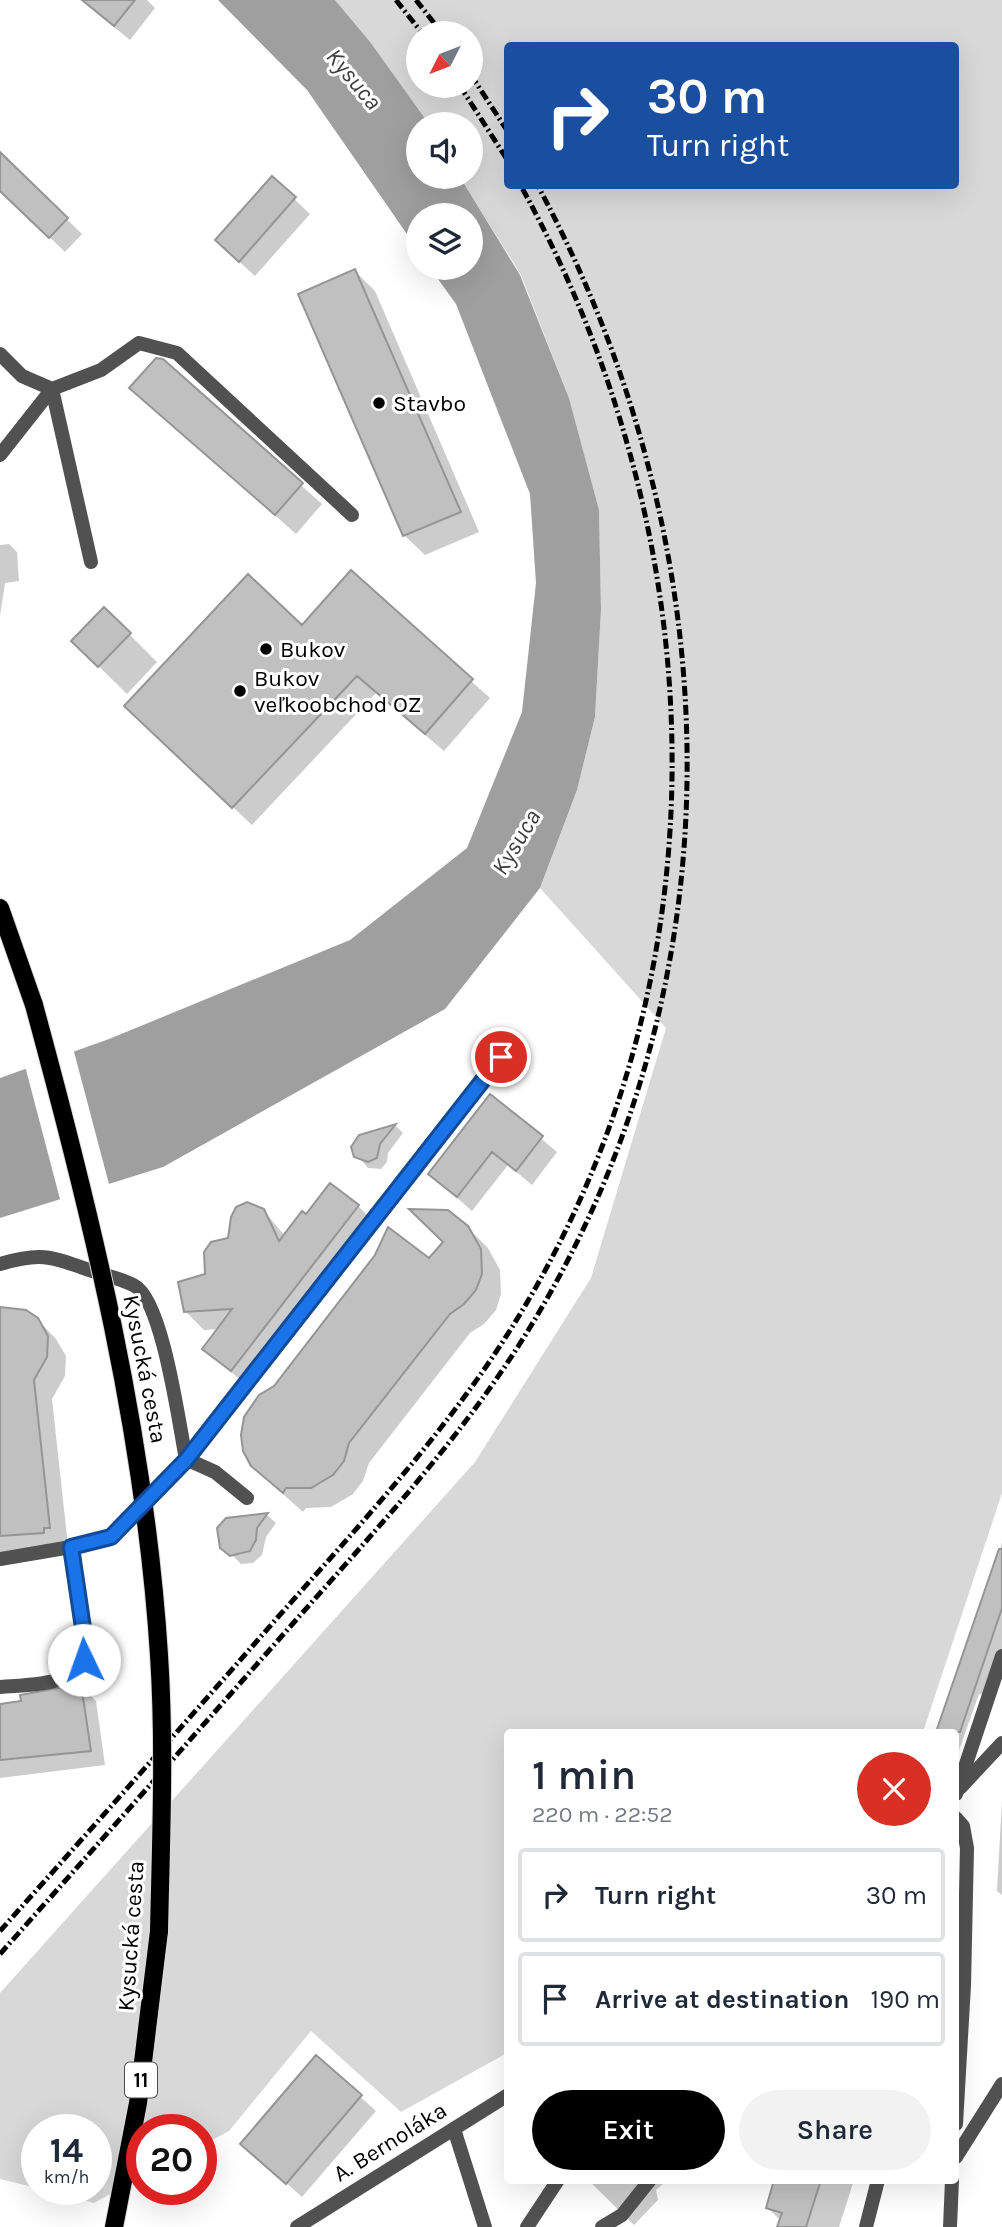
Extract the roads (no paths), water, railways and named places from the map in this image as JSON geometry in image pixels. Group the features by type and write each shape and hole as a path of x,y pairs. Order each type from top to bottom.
{"main road":[{"name":"Kysucká cesta","path":"0,908 34,1005 65,1120 113,1323 134,1435 149,1547 160,1669 159,1931 138,2103 114,2227"}],"street":[{"path":"0,455 52,389 101,370 139,343 177,353 352,515"},
{"path":"0,354 22,376 52,389"},
{"path":"52,389 91,562"},
{"path":"0,1559 111,1537 186,1460 501,1057"},
{"path":"0,1264 30,1255 54,1257 136,1286 146,1297 159,1326 186,1460"},
{"path":"186,1460 215,1472 247,1498"},
{"path":"0,1687 64,1678 84,1660 86,1648 71,1547"},
{"path":"959,1788 1002,1656"},
{"path":"959,1790 1002,1743"},
{"path":"959,1821 963,1826 967,1848 959,2072"},
{"path":"959,1996 964,1985"},
{"path":"959,2152 1002,2084"},
{"name":"A. Bernoláka","path":"297,2227 504,2098"},
{"path":"454,2129 484,2221 469,2227"},
{"path":"527,2227 555,2184"},
{"path":"602,2227 622,2215 647,2184"},
{"path":"866,2227 877,2184"},
{"path":"950,2227 952,2184"}],"water":[{"name":"Kysuca","path":"218,0 335,0 371,43 406,92 406,98 410,98 420,112 406,112 406,189 467,189 476,203 406,203 406,233 307,90"},
{"name":"Kysuca","path":"483,215 520,275 569,398 599,510 601,610 595,717 577,790 540,888 445,1009 163,1167 0,1218 0,1078 109,1039 350,940 467,848 522,712 536,583 530,494 456,304 439,280 483,280"}],"railway":[{"path":"396,0 413,21"},
{"path":"416,0 433,21"},
{"path":"483,93 504,126"},
{"path":"468,98 504,155"},
{"path":"0,1931 358,1527 460,1403 483,1371 564,1233 622,1088 658,938 672,785 664,631 636,478 588,329 522,189"},
{"path":"0,1954 384,1521 468,1418 519,1345 593,1208 645,1065 676,918 687,769 678,620 650,471 603,326 539,189"}],"place":[{"name":"Stavbo","path":"379,403"},
{"name":"Bukov","path":"266,649"},
{"name":"Bukov veľkoobchod OZ","path":"240,691"}]}
